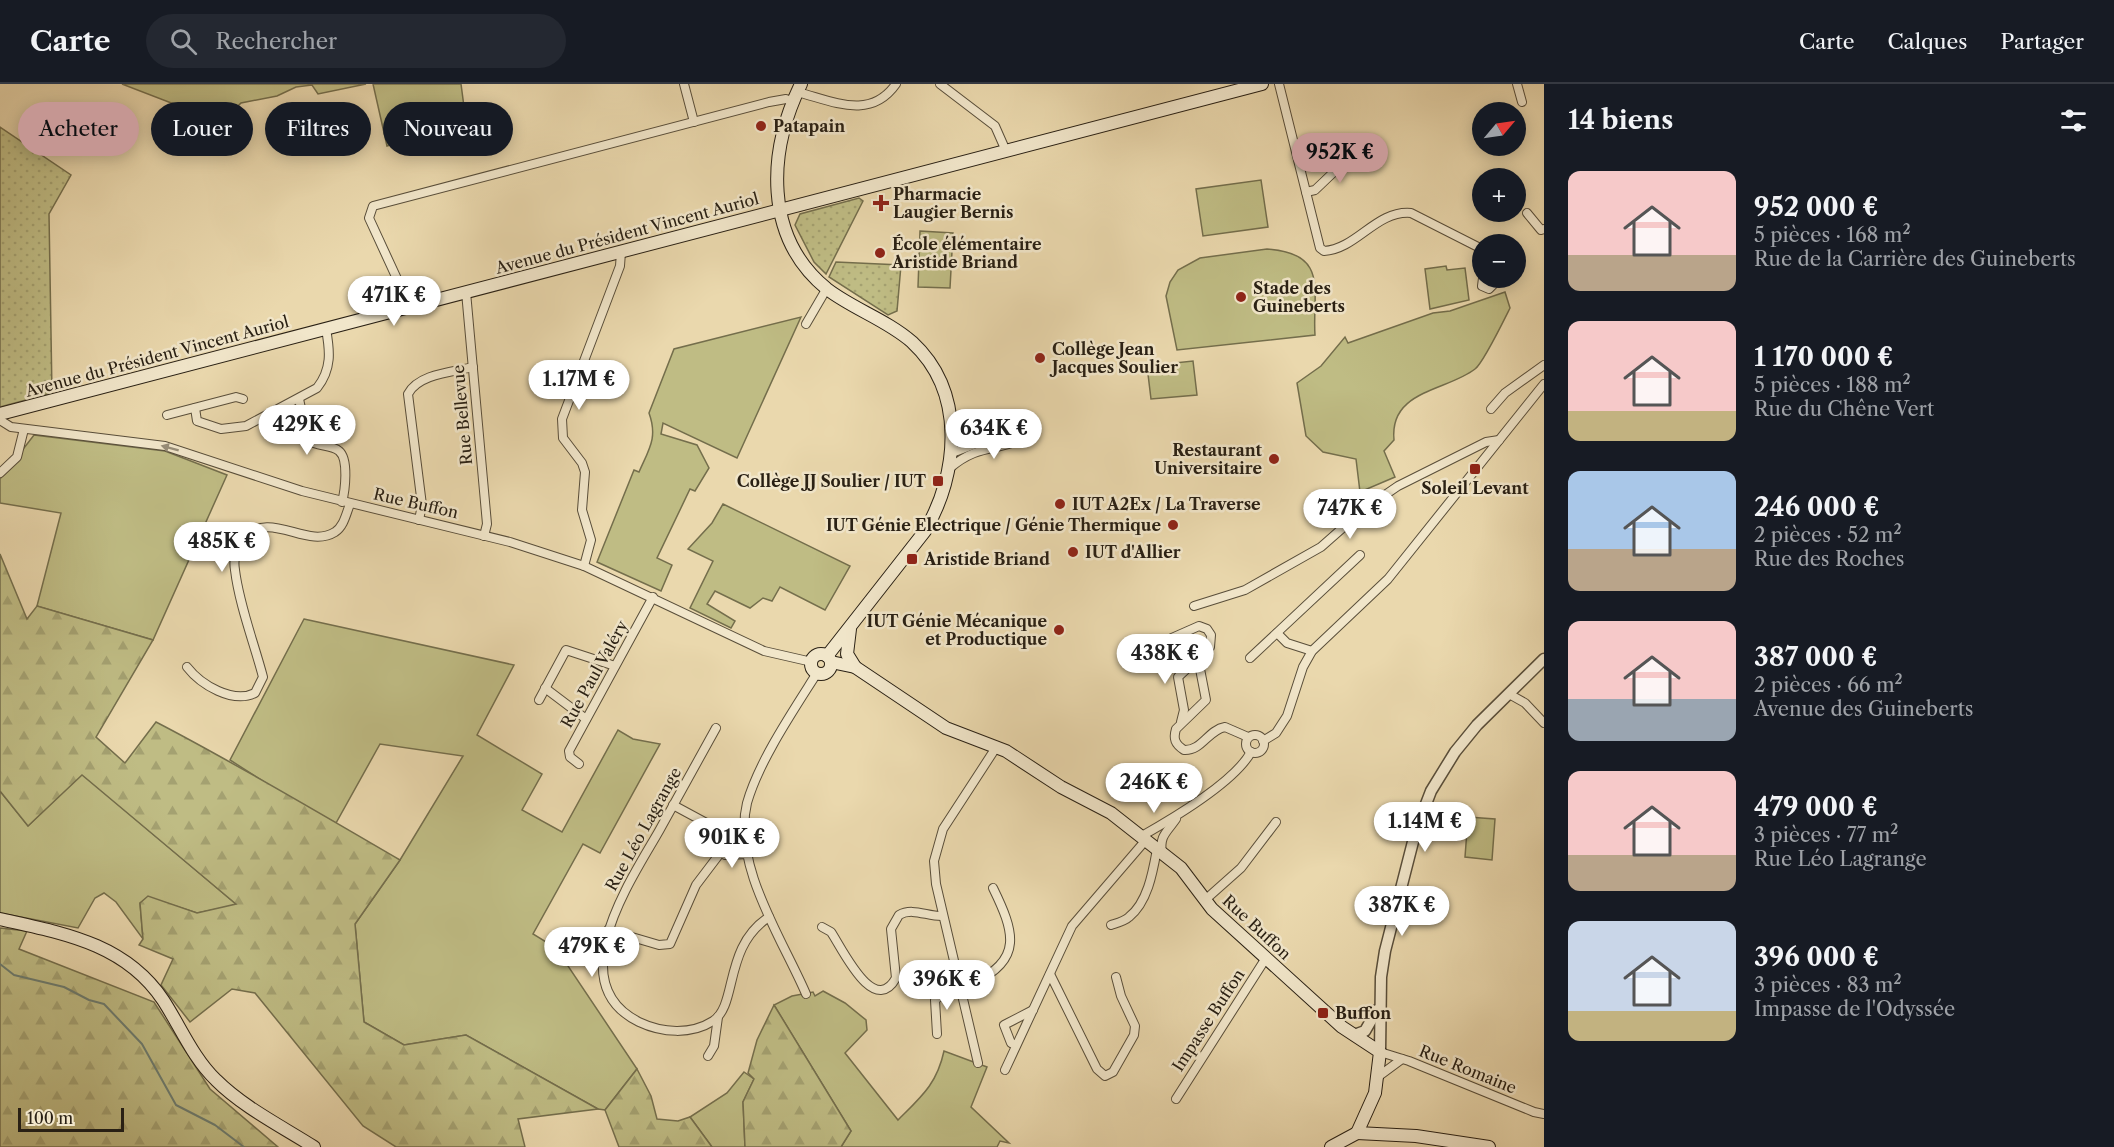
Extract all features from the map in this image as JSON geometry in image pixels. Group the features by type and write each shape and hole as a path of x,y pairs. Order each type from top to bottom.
{"main road":[{"name":"Avenue du Président Vincent Auriol","path":"0,414 1263,84"},
{"path":"797,93 779,146 775,171 780,210 796,250 809,270 827,288 901,334 923,354 943,388 952,427 950,468 935,514 925,531 823,665"},
{"path":"796,250 790,228 798,206"},
{"path":"851,627 847,654 855,667"},
{"name":"Rue Buffon","path":"823,665 855,667 946,728 997,746 1061,787 1111,813 1182,868 1205,900 1266,958 1354,1035 1380,1052"},
{"name":"Rue Buffon","path":"823,665 871,677"},
{"path":"0,919 75,936 100,945 124,960 145,978 161,998 215,1079 231,1093 314,1147"},
{"path":"1354,1035 1379,1074"},
{"path":"1331,1147 1344,1143 1357,1132 1375,1093 1380,1052"},
{"path":"1357,1132 1416,1136 1489,1147"}],"street":[{"path":"684,84 694,122"},
{"path":"410,307 369,218 373,206 786,99 797,93 851,106 871,105 890,93 896,84"},
{"path":"940,84 995,126 1006,151"},
{"path":"1279,84 1320,248 1324,251 1341,247 1384,218 1404,213 1420,218 1472,244"},
{"path":"1517,84 1522,102"},
{"path":"1306,192 1315,190 1358,148"},
{"path":"1527,213 1541,230 1544,229"},
{"path":"584,566 591,540 582,510 585,472 582,463 563,438 562,419 620,267 621,252"},
{"path":"806,324 827,288"},
{"name":"Rue Bellevue","path":"466,292 487,524 484,536"},
{"path":"195,408 197,421 221,429 230,429 255,422 299,399 316,388 329,362 331,353 326,329"},
{"path":"1491,409 1505,393 1544,365"},
{"path":"419,520 422,505 408,394 423,380 472,367"},
{"path":"1005,1070 1072,926 1143,839 1237,770 1251,752 1259,751 1263,741 1276,733 1287,716 1312,651 1388,579 1544,384"},
{"path":"167,415 236,397 243,399"},
{"path":"187,667 197,680 237,698 255,693 263,677 235,570 239,545 254,530 265,527 274,526 313,535 333,533 344,522 346,484 342,456 339,450 308,441 299,399"},
{"name":"Rue Buffon","path":"0,420 11,427 165,446 346,503 484,536 584,566 764,651 823,665"},
{"path":"952,427 967,437 983,441"},
{"path":"0,473 17,457 24,429"},
{"path":"950,468 973,452 1015,443 1027,437 983,441 952,453"},
{"path":"1194,606 1245,590 1321,547 1363,510 1398,486 1486,442 1500,440"},
{"path":"1250,658 1360,555"},
{"name":"Rue Paul Valéry","path":"579,764 570,756 569,751 653,597"},
{"path":"1141,639 1165,641 1190,628 1202,627 1209,632 1212,641 1202,655 1187,666 1178,677 1184,710 1181,723"},
{"path":"1277,633 1287,643 1312,651"},
{"path":"539,700 566,650 615,666"},
{"path":"1202,655 1200,669 1206,700 1181,723 1174,735 1178,746 1184,750 1195,748 1220,728 1229,728 1248,737 1257,735 1263,741"},
{"path":"1380,1052 1381,977 1391,924 1416,830 1431,791 1455,752 1477,725 1544,659"},
{"path":"1187,666 1195,664 1200,669"},
{"path":"806,994 769,917 748,854 745,826 752,789 823,665"},
{"path":"1518,685 1525,702"},
{"path":"545,688 586,719"},
{"path":"1509,693 1525,702 1544,723"},
{"name":"Rue Léo Lagrange","path":"716,728 614,910 608,930 604,970 608,989 621,1010 643,1023 680,1031 703,1026 718,1017"},
{"path":"1248,737 1246,745 1251,752"},
{"path":"978,1063 936,884 934,861 937,844 944,828 997,746"},
{"path":"673,805 723,832"},
{"path":"1111,925 1129,918 1140,903 1160,851 1160,842 1164,833 1180,814"},
{"path":"1205,900 1240,868 1276,822"},
{"path":"608,930 659,945 670,944 696,885 721,852 719,837 723,832 745,826"},
{"path":"721,852 725,855 748,854"},
{"path":"937,1034 935,1000 992,973 1007,958 1011,938 1006,914 993,888"},
{"path":"822,927 831,932 866,986 880,990 887,988 896,978 891,929 899,915 912,911 933,917 944,916"},
{"path":"708,1056 714,1047 718,1017 726,1001 735,960 743,942 769,917"},
{"name":"Impasse Buffon","path":"1176,1099 1266,958"},
{"path":"1050,974 1097,1069 1105,1076 1113,1072 1134,1035 1135,1026 1121,996 1116,977"},
{"path":"1354,1035 1369,1027 1379,1004"},
{"path":"1016,1045 1011,1043 1004,1025 1033,1010"},
{"name":"Rue Romaine","path":"1380,1052 1534,1112 1544,1113"},
{"path":"1379,1074 1402,1059"}],"green space":[{"path":"122,84 366,84 318,94 312,85 296,87 277,96 246,102 169,102"},
{"path":"373,84 461,84 463,102 383,102 383,128"},
{"path":"0,127 18,139 18,156 43,156 71,175 49,214 52,393 0,407"},
{"path":"1261,180 1268,227 1203,236 1196,189"},
{"path":"859,198 863,201 826,274 814,262 795,225 800,214"},
{"path":"920,231 953,233 950,288 918,287"},
{"path":"1267,249 1287,252 1301,258 1309,267 1314,277 1315,335 1177,350 1166,296 1170,282 1178,270 1200,258"},
{"path":"836,262 901,265 897,311 888,315 829,277"},
{"path":"1446,266 1447,270 1465,268 1469,300 1430,309 1425,269"},
{"path":"1505,292 1510,308 1479,365 1463,376 1410,401 1401,411 1395,423 1394,440 1384,451 1395,477 1360,492 1356,459 1323,452 1306,436 1297,383 1321,366 1345,337 1348,343 1433,313 1450,311"},
{"path":"801,317 737,458 663,423 661,434 697,445 709,468 695,491 690,489 657,558 672,565 661,591 597,562 634,470 639,472 649,450 653,430 649,413 674,349"},
{"path":"1193,361 1197,395 1151,399 1147,366"},
{"path":"34,435 165,451 227,475 153,640 37,606 61,513 0,503 0,479"},
{"path":"723,504 850,566 825,610 780,587 772,601 763,598 750,608 715,591 707,604 735,621 731,628 690,608 713,561 688,549 712,523"},
{"path":"0,554 27,619 37,606 153,640 96,737 125,763 156,722 400,860 355,924 364,1022 404,1045 466,1035 598,1109 518,1119 525,1147 396,1147 363,1126 255,993 232,989 190,1022 161,985 173,959 139,945 143,939 140,903 148,896 197,913 236,904 82,775 28,826 0,791"},
{"path":"304,619 514,665 477,735 542,774 522,810 562,832 618,730 633,739 660,744 600,853 583,844 533,934 556,948 637,1069 605,1110 598,1109 466,1035 404,1045 364,1022 355,924 400,860 463,756 380,744 336,823 302,806 230,760"},
{"path":"82,774 237,905 197,913 148,897 140,903 143,939 116,902 104,893 95,898 78,928 0,913 0,791 28,826"},
{"path":"1468,817 1495,819 1492,860 1465,857"},
{"path":"0,928 27,931 19,949 154,1002 210,1089 278,1147 0,1147"},
{"path":"823,991 845,1003 866,1020 867,1030 845,1053 898,1120 921,1097 932,1081 944,1051 987,1067 971,1107 1009,1143 1000,1141 997,1147 841,1147 851,1131 774,1005 792,996 813,992 815,996"},
{"path":"774,1005 851,1131 841,1147 745,1147 743,1102 754,1079 748,1073 757,1040"},
{"path":"637,1069 651,1096 657,1119 678,1121 690,1117 712,1147 619,1147 605,1110"},
{"path":"744,1072 754,1079 743,1102 745,1147 712,1147 690,1117 727,1093"}],"waterway":[{"path":"0,964 14,975 64,987 89,1000 104,1004 142,1044 176,1105 215,1125 244,1147"}],"place":[{"name":"Patapain","path":"761,126"},
{"name":"Pharmacie Laugier Bernis","path":"881,203"},
{"name":"École élémentaire Aristide Briand","path":"880,253"},
{"name":"Stade des Guineberts","path":"1241,297"},
{"name":"Collège Jean Jacques Soulier","path":"1040,358"},
{"name":"Restaurant Universitaire","path":"1274,459"},
{"name":"Soleil Levant","path":"1475,469"},
{"name":"Collège JJ Soulier / IUT","path":"938,481"},
{"name":"IUT A2Ex / La Traverse","path":"1060,504"},
{"name":"IUT Génie Electrique / Génie Thermique","path":"1173,525"},
{"name":"IUT d'Allier","path":"1073,552"},
{"name":"Aristide Briand","path":"912,559"},
{"name":"IUT Génie Mécanique et Productique","path":"1059,630"},
{"name":"Buffon","path":"1323,1013"}]}
